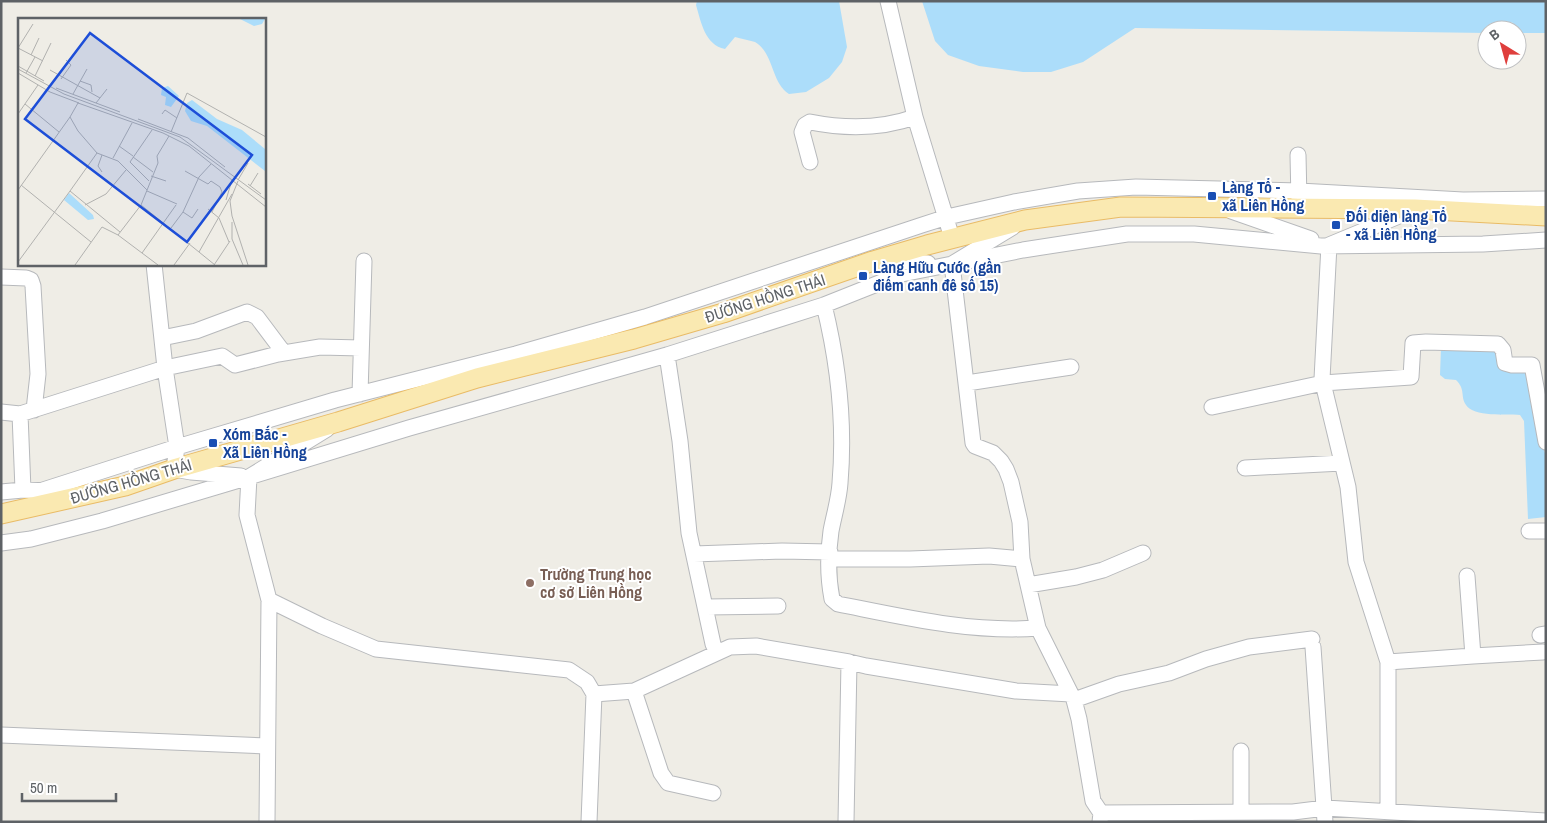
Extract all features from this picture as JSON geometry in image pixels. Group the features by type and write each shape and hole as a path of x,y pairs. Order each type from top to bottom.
{"main road":[{"name":"ĐƯỜNG HỒNG THÁI","path":"1,514 126,486 174,469 338,422 477,378 634,339 723,313 874,261 952,238 1025,220 1121,207 1223,208 1299,200 1415,210 1546,216"}],"street":[{"path":"888,1 915,117 952,238"},
{"path":"810,162 802,132 805,125 810,122 851,128 890,124 915,117"},
{"path":"1298,155 1299,200"},
{"path":"43,490 177,446 360,394 516,354 645,317 947,217 1014,202 1088,190 1136,187 1299,200 1546,199"},
{"path":"1223,208 1329,245 1415,210"},
{"path":"874,261 952,264 1025,220"},
{"path":"1,543 31,539 102,521 410,428 641,363 824,305 902,274 1023,250 1127,234 1194,234 1329,245 1542,243"},
{"path":"1329,245 1323,383 1348,487 1356,562 1388,662 1388,812"},
{"path":"360,394 364,261"},
{"path":"952,264 973,442 975,446 993,453 1006,469 1011,482 1020,522 1022,559 1038,628 1072,697 1079,718 1093,801 1100,817 1241,812 1293,812 1325,815 1388,812 1546,821"},
{"path":"154,265 177,446 174,469 236,475 248,478 338,422"},
{"path":"1,277 26,278 31,280 34,286 38,374 27,412 24,490"},
{"path":"824,305 831,336 838,387 841,442 840,483 831,532 832,600 838,604 944,624 985,629 1038,628"},
{"path":"162,338 196,331 247,312 257,317 284,354"},
{"path":"634,339 641,363"},
{"path":"1212,407 1323,383 1411,377 1413,343 1498,344 1503,350 1505,363 1532,365 1546,442"},
{"path":"1,412 27,412 166,368 222,356 235,365 320,347 361,348"},
{"path":"667,355 680,441 689,533 713,644 717,653"},
{"path":"967,383 1071,367"},
{"path":"1245,468 1342,463"},
{"path":"248,478 247,515 269,600 267,822"},
{"path":"1,492 43,490 89,495"},
{"path":"1529,531 1546,531"},
{"path":"694,554 782,551 830,556 910,559 989,556 1022,559"},
{"path":"1028,585 1076,577 1103,570 1143,553"},
{"path":"1467,576 1473,656"},
{"path":"269,600 322,626 376,649 570,670 587,682 594,694 589,822"},
{"path":"706,607 778,606"},
{"path":"594,694 634,691 730,647 756,646 1016,691 1072,697 1169,673 1206,659 1249,647 1313,643 1325,815"},
{"path":"1388,662 1543,652"},
{"path":"846,822 849,662"},
{"path":"634,691 655,758 664,778 668,783 713,793"},
{"path":"1,735 267,746"},
{"path":"1241,751 1241,812"}],"water":[{"path":"697,1 839,1 847,47 842,62 829,78 806,92 789,94 783,89 775,76 766,53 755,42 735,37 725,49 718,47 708,38 696,5"},
{"path":"922,1 1546,1 1546,33 1527,33 1527,20 1477,20 1477,33 1135,28 1083,62 1051,72 1023,72 979,66 948,55 935,41"},
{"path":"1441,347 1498,350 1530,368 1539,431 1546,457 1546,517 1528,519 1524,421 1520,415 1499,415 1470,409 1464,402 1461,387 1456,380 1445,379 1440,375"}],"place":[{"name":"Làng Tổ - xã Liên Hồng","path":"1212,196"},
{"name":"Đối diện làng Tổ - xã Liên Hồng","path":"1336,225"},
{"name":"Làng Hữu Cước (gần điếm canh đê số 15)","path":"863,276"},
{"name":"Xóm Bắc - Xã Liên Hồng","path":"213,443"},
{"name":"Trường Trung học cơ sở Liên Hồng","path":"530,583"}]}
